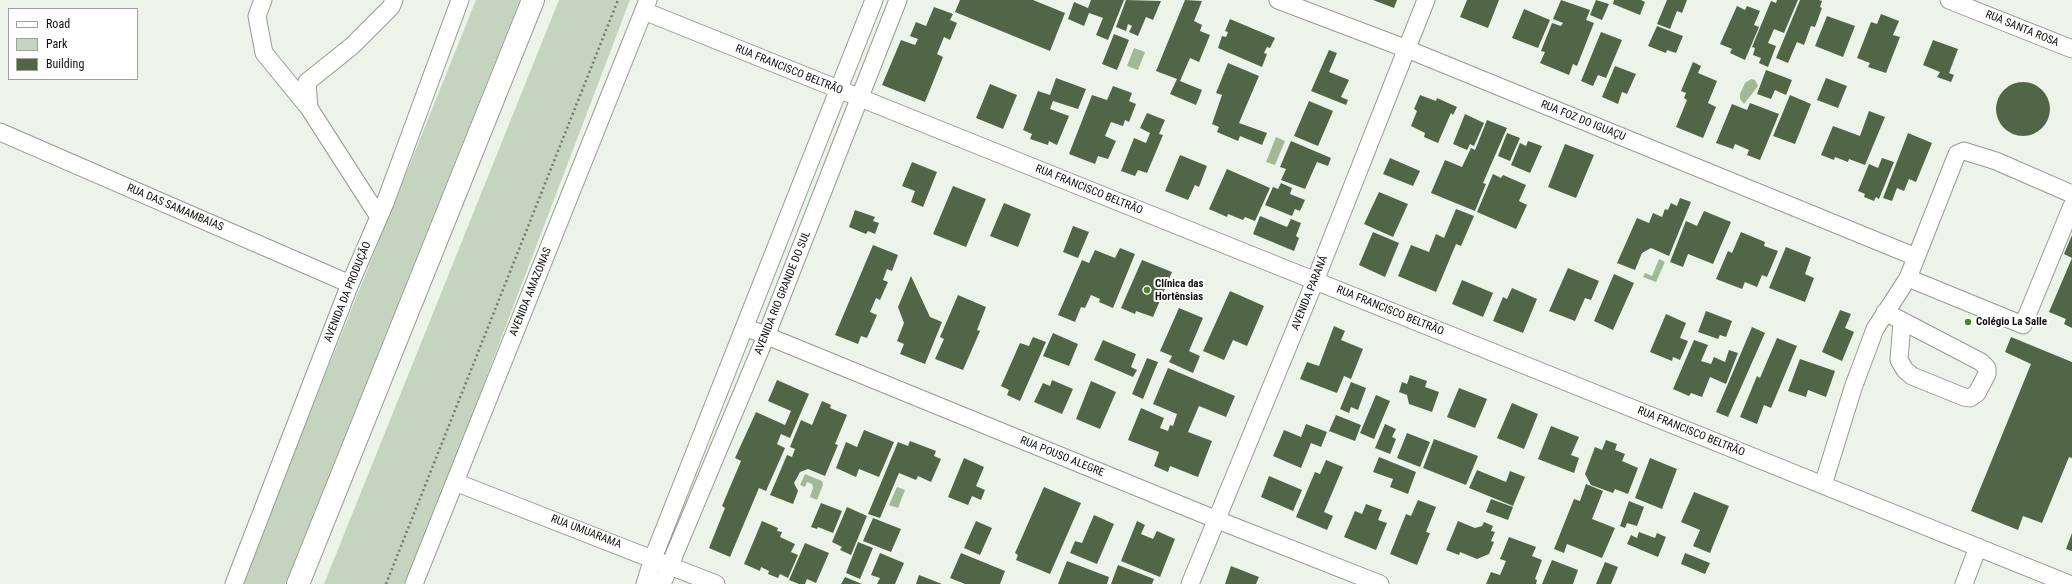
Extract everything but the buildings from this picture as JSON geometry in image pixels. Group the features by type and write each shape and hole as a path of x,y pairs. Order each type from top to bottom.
{"highway":[{"path":"298,584 533,0"}],"street":[{"path":"263,0 257,16 264,53 309,108 379,217"},
{"path":"309,108 307,82 352,46 391,7 394,0"},
{"name":"AVENIDA DA PRODUÇÃO","path":"234,584 350,284 379,217 460,0"},
{"name":"AVENIDA RIO GRANDE DO SUL","path":"645,584 653,558 874,0"},
{"name":"AVENIDA RIO GRANDE DO SUL","path":"662,584 671,566 766,336 898,0"},
{"name":"RUA FOZ DO IGUAÇU","path":"1278,0 1408,49 1916,258"},
{"name":"AVENIDA PARANÁ","path":"1190,584 1215,519 1315,281 1408,49 1426,0"},
{"name":"RUA SANTA ROSA","path":"1950,0 2072,49"},
{"name":"RUA FRANCISCO BELTRÃO","path":"646,6 839,90 2069,584"},
{"name":"AVENIDA AMAZONAS","path":"414,584 646,6"},
{"name":"RUA DAS SAMAMBAIAS","path":"0,132 350,284"},
{"path":"1823,485 1853,388 1875,329 1908,278 1960,151 1996,161 2072,194"},
{"path":"1908,278 2023,325 2072,206"},
{"path":"1885,312 1981,362 1987,368 1987,374 1977,393 1970,398 1964,398 1912,376 1905,370 1899,360 1902,322"},
{"name":"RUA POUSO ALEGRE","path":"745,327 1215,519 1380,584"},
{"name":"RUA UMUARAMA","path":"455,482 653,558 716,584"},
{"path":"1964,584 1978,547"}],"path":[{"path":"386,584 618,0"}],"green space":[{"path":"476,0 520,0 285,584 241,584"},
{"path":"559,0 630,0 448,478 404,584 324,584"}],"shaded area":[{"path":"1134,48 1145,52 1138,70 1127,66"},
{"path":"1751,79 1755,80 1758,86 1744,104 1740,99 1740,94 1745,83"},
{"path":"1276,137 1285,141 1275,165 1266,162"},
{"path":"1659,259 1665,262 1656,282 1643,277 1645,273 1652,276"},
{"path":"805,474 822,481 823,485 817,500 810,497 813,488 812,484 807,482 805,487 800,485"},
{"path":"897,487 905,490 898,508 889,505"}],"place":[{"name":"Clínica das Hortênsias","path":"1147,290"},
{"name":"Colégio La Salle","path":"1968,322"}]}
